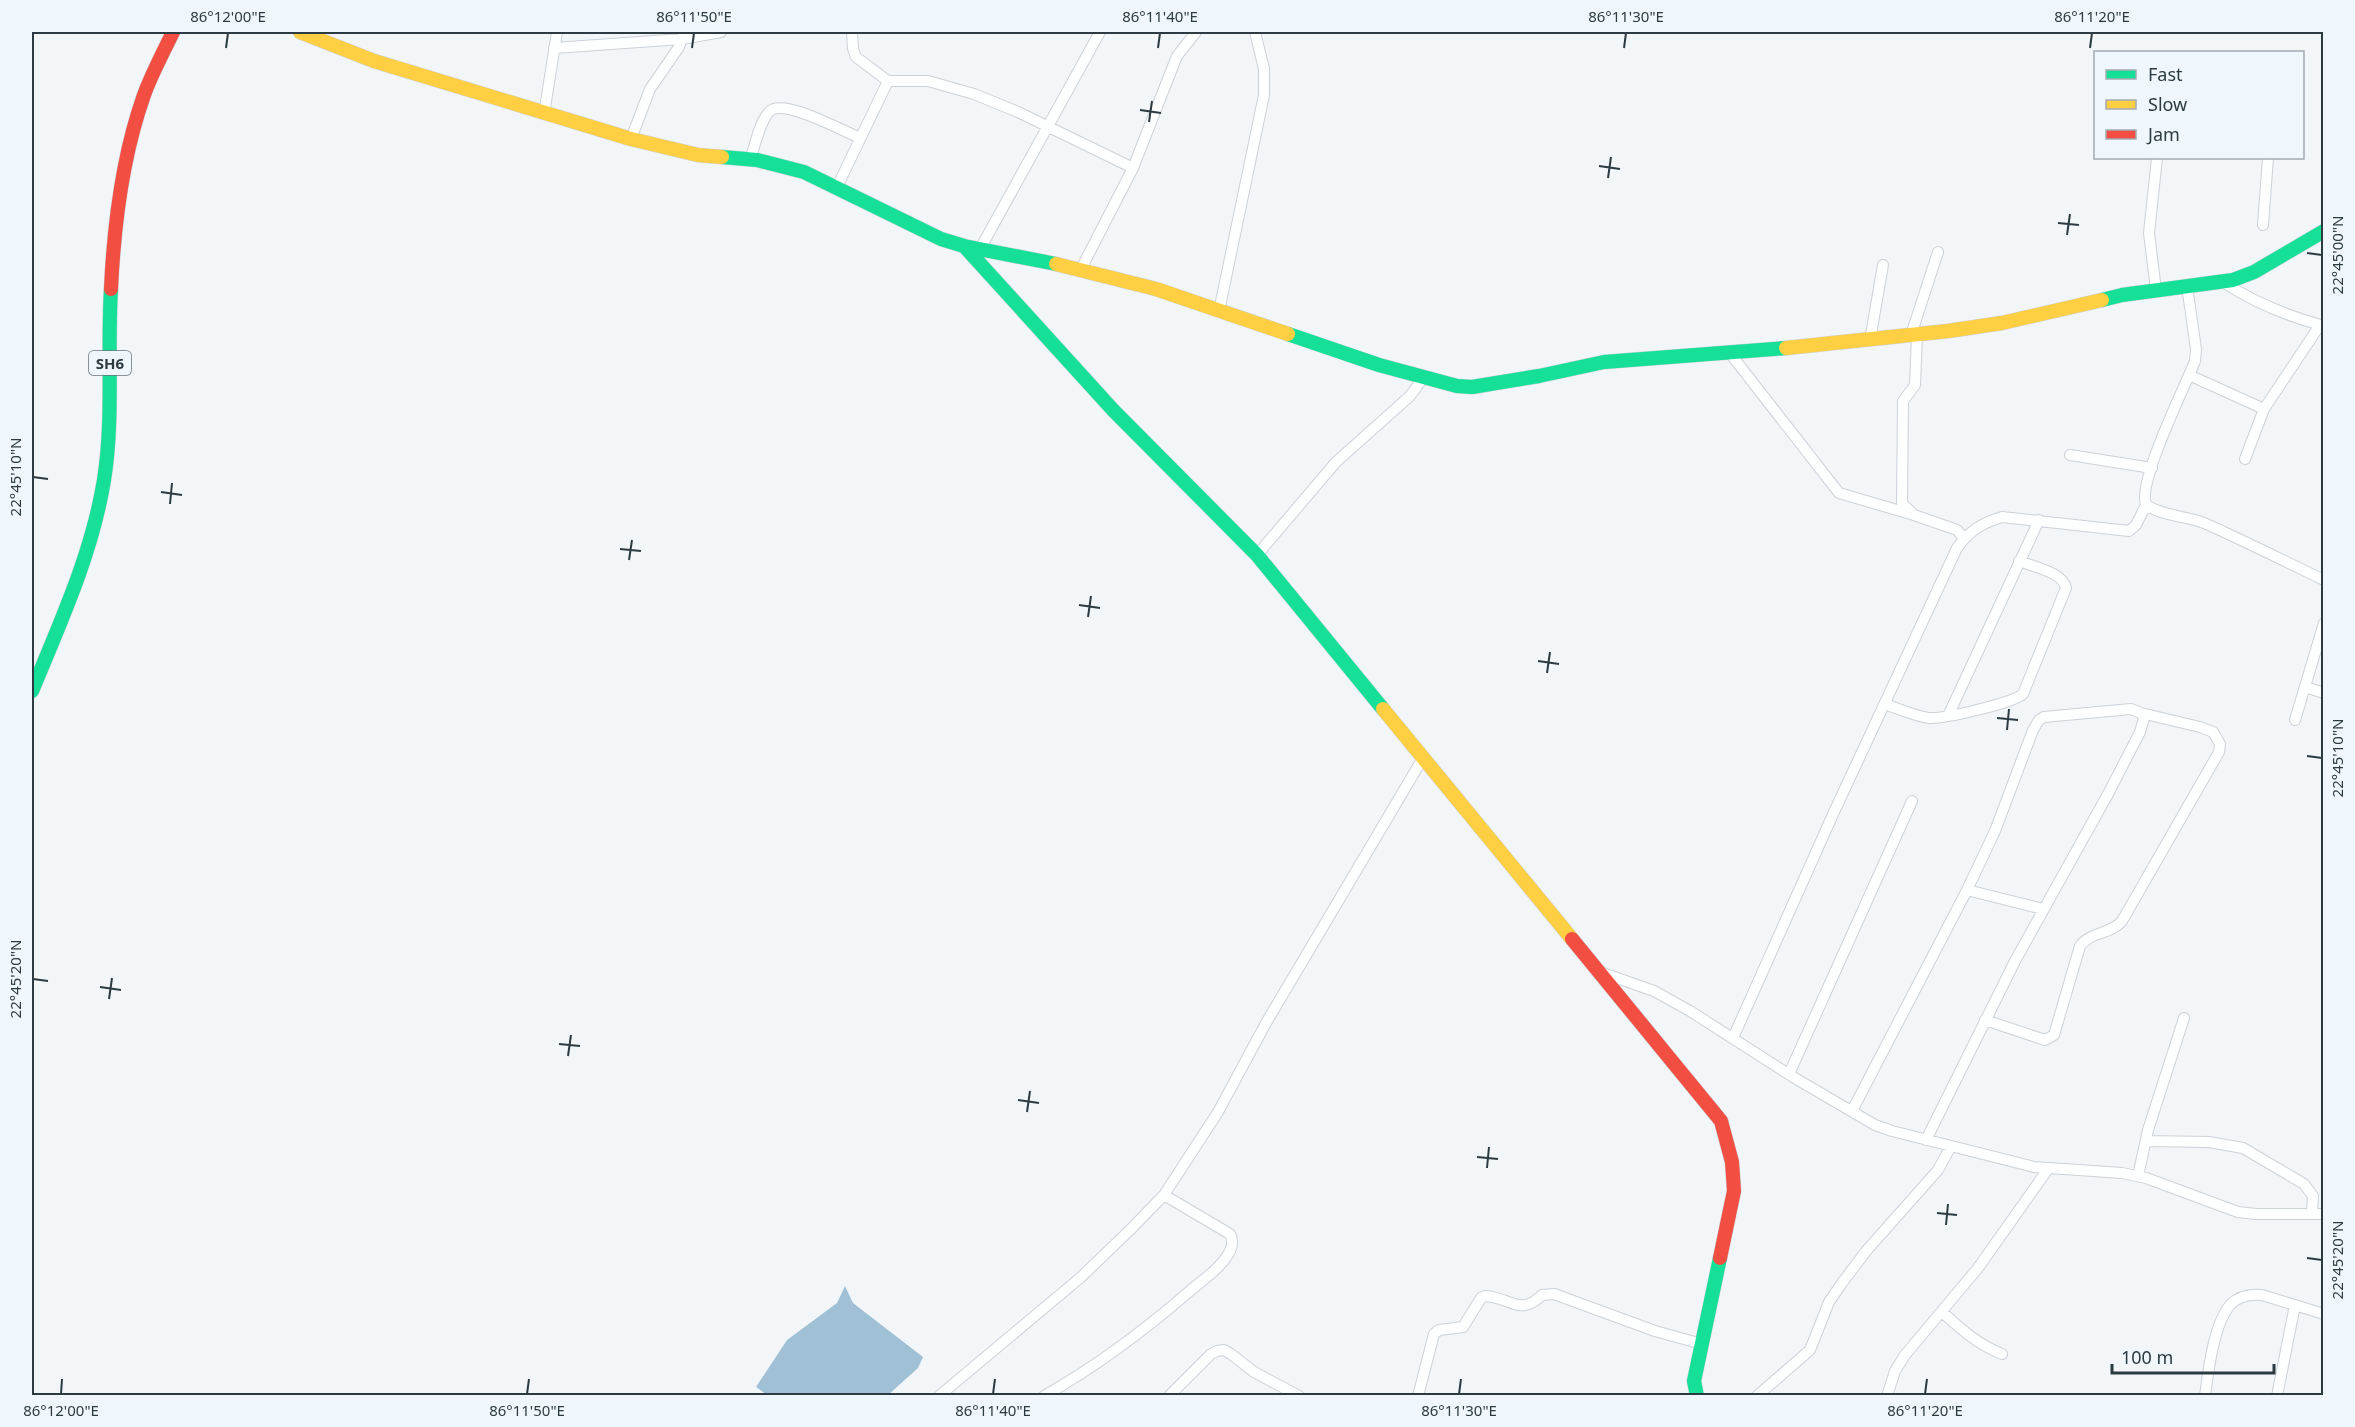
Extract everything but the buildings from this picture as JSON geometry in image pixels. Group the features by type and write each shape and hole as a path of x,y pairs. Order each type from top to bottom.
{"street":[{"name":"SH6","path":"32,691 72,591 97,515 104,479 108,429 110,304 120,196 131,139 145,94 173,32"},
{"path":"300,32 374,61 631,139 692,153 783,165 837,187 941,239 964,246 1081,269 1156,289 1379,365 1457,386 1486,386 1604,362 1870,340 2002,323 2122,295 2233,280 2254,272 2324,231"},
{"path":"543,114 557,32"},
{"path":"554,48 721,32"},
{"path":"852,32 852,49 856,57 888,81 928,81 949,85 1046,126 1133,168"},
{"path":"980,249 1100,32"},
{"path":"1081,269 1133,168 1177,56 1196,32"},
{"path":"1219,311 1264,95 1264,69 1255,32"},
{"path":"631,139 650,89 683,35"},
{"path":"837,187 888,81"},
{"path":"750,160 765,119 776,107 795,110 860,138"},
{"path":"2156,290 2149,233 2157,159"},
{"path":"2263,225 2268,159"},
{"path":"964,246 1113,410 1257,555 1721,1121 1732,1162 1734,1191 1694,1381 1697,1395"},
{"path":"1914,515 1902,503 1903,401 1915,385 1914,335 1938,252"},
{"path":"1870,340 1883,265"},
{"path":"2223,282 2251,300 2322,326 2264,409 2245,459"},
{"path":"1733,1038 1957,548 1964,538 1987,522 2002,517 2128,531 2136,525 2146,505 2145,495 2162,437 2195,361 2196,349 2187,286"},
{"path":"1729,352 1839,493 1957,530 1964,538"},
{"path":"2190,375 2264,409"},
{"path":"1257,555 1336,462 1401,404 1424,377"},
{"path":"2070,455 2152,468"},
{"path":"2146,505 2152,509 2182,515 2204,523 2324,580"},
{"path":"1948,716 2039,520"},
{"path":"1885,704 1922,717 1940,718 2019,698 2028,685 2066,588 2065,582 2059,577 2019,561"},
{"path":"2295,720 2324,623"},
{"path":"2305,687 2324,693"},
{"path":"1852,1111 1967,890 1995,831 2033,730 2039,720 2044,717 2131,710 2213,732 2220,744 2219,752 2122,921 2109,932 2090,936 2080,946 2054,1035 2045,1040 1985,1020"},
{"path":"1926,1140 2043,909 2140,732 2144,717 2141,713"},
{"path":"939,1395 1080,1278 1164,1195 1218,1112 1266,1023 1423,758"},
{"path":"1789,1074 1912,801"},
{"path":"1967,890 2043,909"},
{"path":"1598,971 1654,992 1875,1125 1926,1140 2048,1169 2138,1176 2166,1184 2238,1212 2318,1213 2313,1196 2304,1184 2243,1148 2209,1142 2146,1141"},
{"path":"2138,1176 2146,1141 2184,1018"},
{"path":"1757,1395 1810,1350 1829,1302 1842,1283 1867,1250 1938,1170 1951,1146"},
{"path":"1887,1395 1895,1371 1905,1355 1978,1268 2048,1169"},
{"path":"1044,1395 1099,1363 1137,1334 1213,1272 1230,1253 1233,1243 1230,1234 1164,1195"},
{"path":"1418,1395 1434,1334 1439,1330 1463,1328 1481,1298 1485,1296 1524,1306 1533,1304 1542,1295 1554,1294 1655,1331 1702,1344"},
{"path":"2205,1395 2217,1331 2232,1304 2252,1294 2324,1314"},
{"path":"2277,1395 2295,1305"},
{"path":"1942,1312 1971,1338 1983,1346 2002,1353"},
{"path":"1169,1395 1211,1354 1224,1350 1254,1372 1299,1395"}],"water":[{"path":"845,1286 853,1303 923,1357 918,1368 888,1395 767,1395 756,1387 787,1340 837,1303"}],"traffic: fast":[{"path":"722,157 757,160 804,172 941,239 964,246 1056,264"},
{"path":"2102,300 2122,295 2233,280 2254,272 2324,231"},
{"path":"964,246 1113,410 1257,555 1383,709"},
{"path":"32,691 74,588 99,508 109,433 111,289"},
{"path":"1288,334 1379,365 1457,386 1472,387 1604,362 1786,348"},
{"path":"1697,1396 1694,1381 1720,1258"}],"traffic: slow":[{"path":"300,32 374,61 631,139 698,155 722,157"},
{"path":"1056,264 1156,289 1288,334"},
{"path":"1786,348 2002,323 2102,300"},
{"path":"1383,709 1572,939"}],"traffic: jam":[{"path":"111,289 120,190 130,142 147,87 173,32"},
{"path":"1572,939 1721,1121 1732,1162 1734,1191 1720,1258"}]}
